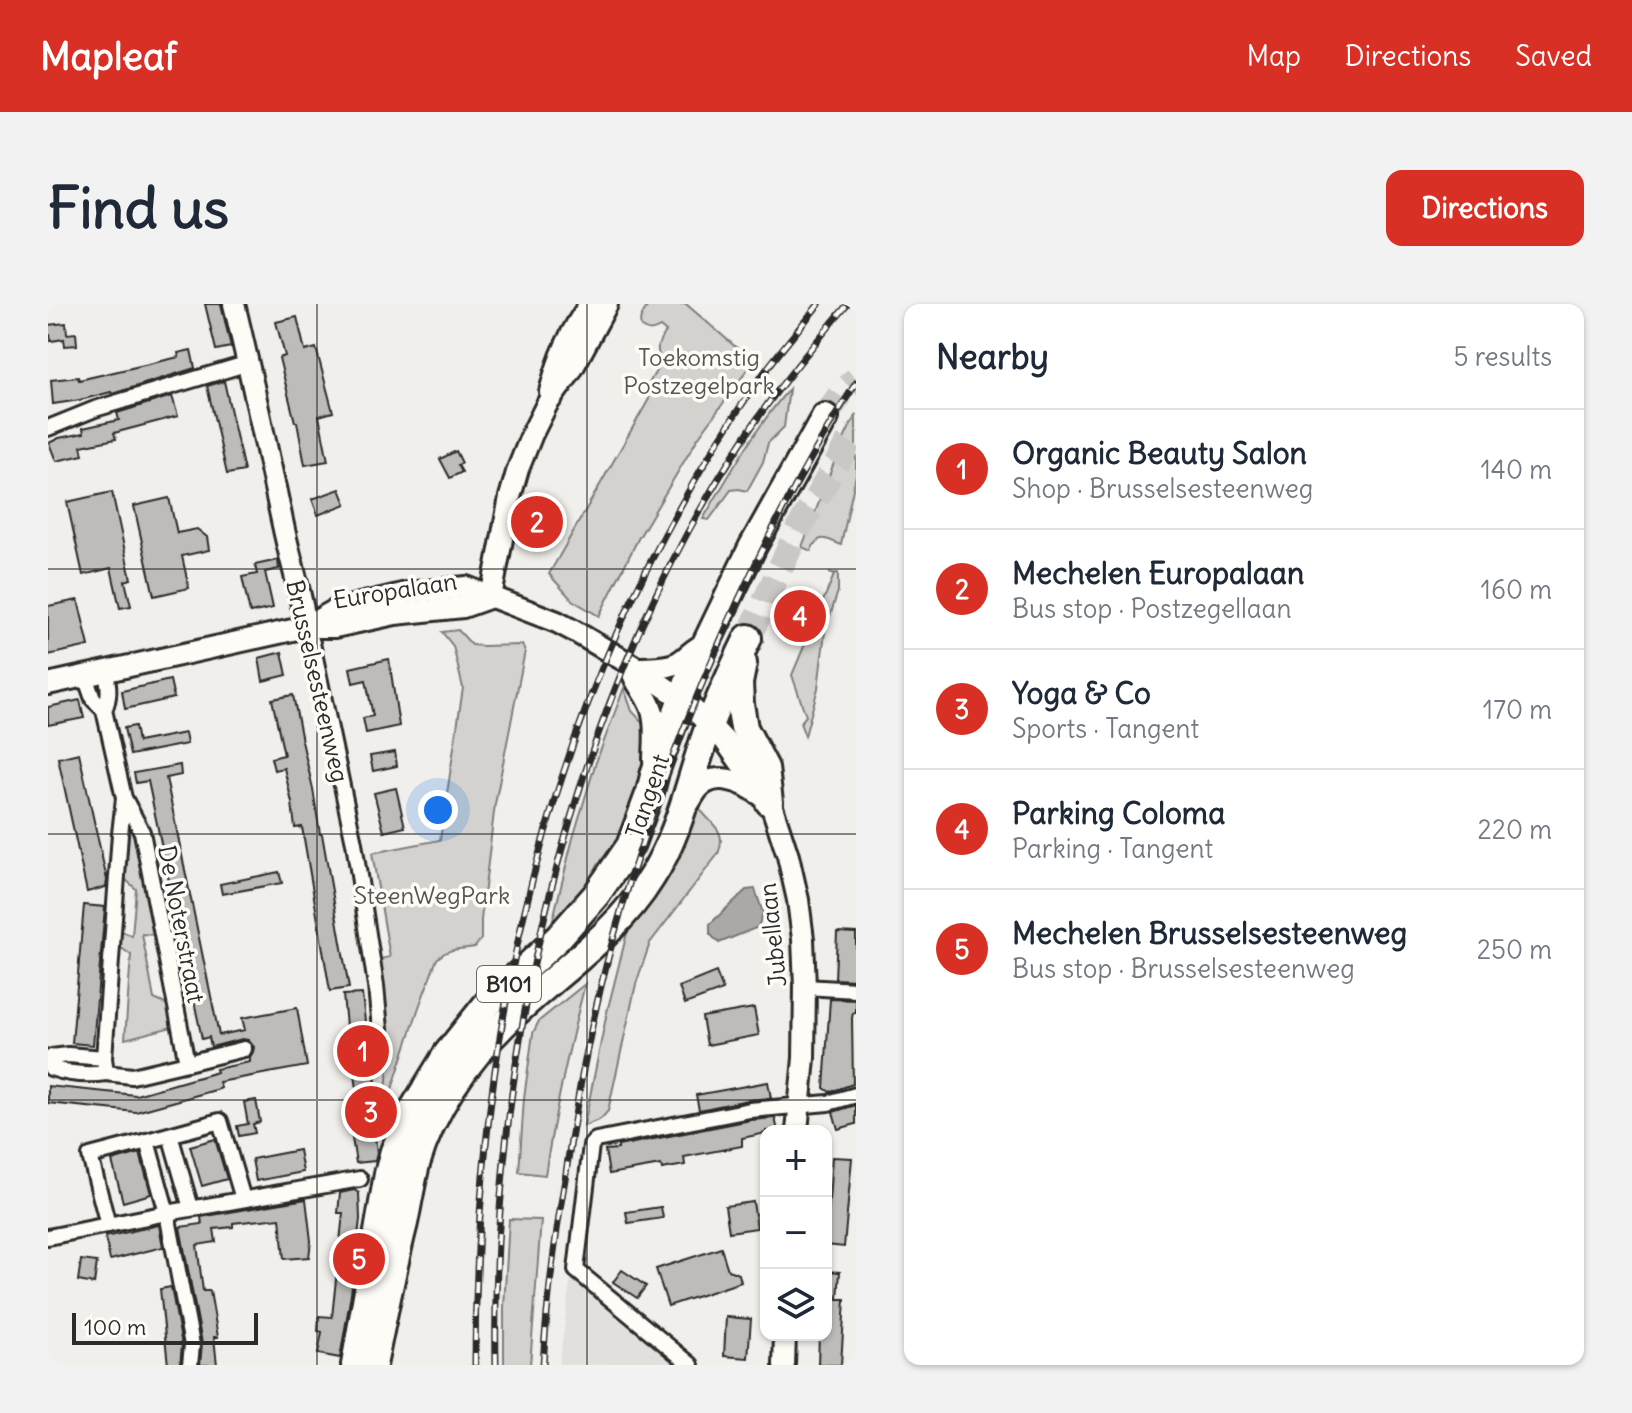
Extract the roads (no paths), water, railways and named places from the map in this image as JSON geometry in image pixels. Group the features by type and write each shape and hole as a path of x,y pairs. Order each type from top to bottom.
{"highway":[{"name":"Tangent","path":"415,1133 429,1082 447,1054 487,1004 558,938 596,895 634,839 689,679 753,546 825,417"},
{"name":"Tangent","path":"415,1133 480,1050 509,1019 607,933 634,904 660,864 680,818 709,724 747,639 739,683 740,704 748,737 765,768 770,804"},
{"name":"B101","path":"373,1365 417,1162 415,1133"},
{"name":"B101","path":"355,1365 388,1174 394,1151 415,1133"}],"main road":[{"name":"Brusselsesteenweg","path":"234,304 306,627"},
{"path":"491,597 504,523 518,469 547,404 557,362 590,304"},
{"path":"547,404 571,371 607,304"},
{"name":"Europalaan","path":"48,684 306,627 335,627 423,609 463,607 491,597"},
{"name":"Jubellaan","path":"491,597 557,622 682,699 724,739 770,804 788,856 803,939 804,1058 797,1125"},
{"path":"655,772 654,714 633,678 633,666 675,664 694,648 705,644"},
{"path":"680,818 705,783 721,779 746,785 770,804"},
{"path":"784,1365 785,1341"}],"street":[{"path":"48,428 95,409 249,363"},
{"name":"Brusselsesteenweg","path":"306,627 354,843 376,986 383,1062"},
{"name":"De Noterstraat","path":"95,674 108,683 109,699 104,710 124,798 142,832 187,1063"},
{"name":"De Noterstraat","path":"106,1073 104,1058 124,798"},
{"path":"805,987 856,990"},
{"path":"104,1058 52,1057 51,1068 92,1075 132,1076 244,1049"},
{"path":"691,1365 576,1270 591,1145 596,1140 750,1110 828,1103 856,1095"},
{"path":"108,1225 90,1156 220,1121 243,1199"},
{"path":"170,1135 191,1208"},
{"path":"147,1141 167,1213 192,1345 190,1365"},
{"path":"48,1237 360,1179"}],"tunnel":[{"path":"825,417 842,392 856,379"},
{"path":"748,638 798,530 856,430"}],"railway":[{"path":"475,1365 478,1253 486,1141 501,1030 523,920 551,812 587,706 630,603 682,503 749,395 819,304"},
{"path":"496,1365 498,1247 508,1127 526,1006 552,886 587,768 630,654 681,545 753,425 848,304"},
{"path":"543,1365 555,1245 580,1088 604,975 630,880 676,749 736,606 772,530 856,383"}],"place":[{"name":"Mechelen Europalaan","path":"537,522"},
{"name":"Parking Coloma","path":"800,616"},
{"name":"Organic Beauty Salon","path":"363,1051"},
{"name":"Yoga & Co","path":"371,1112"},
{"name":"Mechelen Brusselsesteenweg","path":"359,1259"}],"park label":[{"name":"Toekomstig Postzegelpark","path":"699,371"},
{"name":"SteenWegPark","path":"432,895"}]}
